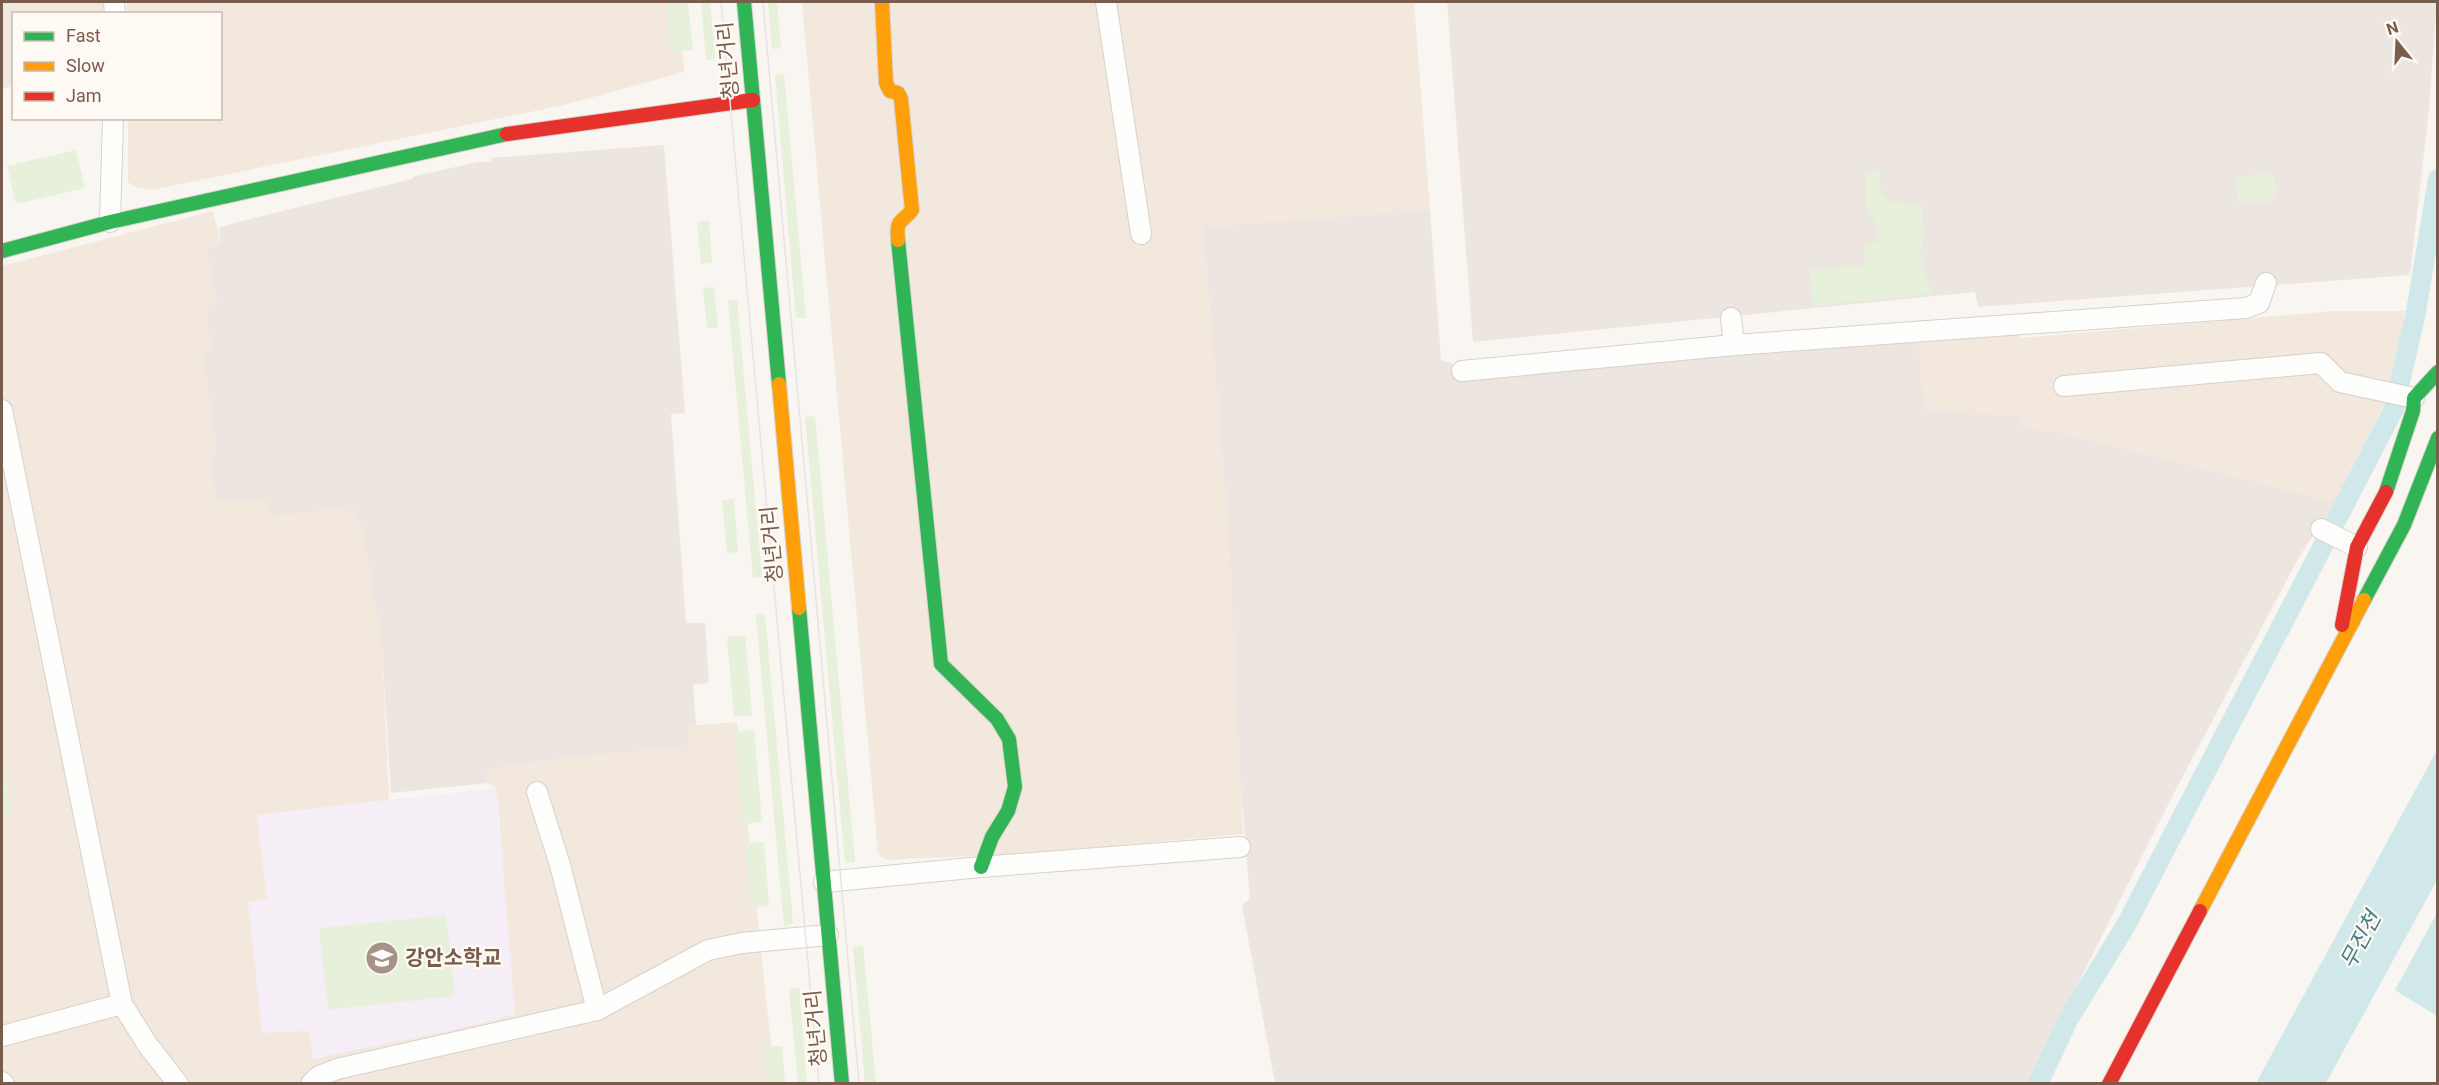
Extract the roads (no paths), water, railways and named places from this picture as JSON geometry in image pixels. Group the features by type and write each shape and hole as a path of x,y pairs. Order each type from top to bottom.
{"street":[{"name":"청년거리","path":"744,2 842,1083"},
{"path":"882,2 885,83 890,91 898,93 901,99 912,210 901,218 897,226 937,645 941,664 997,719 1009,739 1015,787 1008,812 992,837 981,867"},
{"path":"1106,2 1141,234"},
{"path":"2,251 110,222 494,136 753,100"},
{"path":"110,222 113,120"},
{"path":"1461,371 1734,345 2246,308 2259,303 2266,283"},
{"path":"1731,318 1734,345"},
{"path":"2064,386 2321,363 2340,382 2387,390 2410,397"},
{"path":"2410,397 2438,372"},
{"path":"2336,655 2351,545 2385,494 2413,411 2410,397"},
{"path":"2,410 122,1004 147,1044 178,1083"},
{"path":"2109,1083 2404,525 2438,438"},
{"path":"2320,529 2351,545"},
{"path":"537,792 560,865 597,1010"},
{"path":"824,882 1240,847"},
{"path":"311,1083 319,1076 337,1069 597,1010 708,950 742,943 828,935"},
{"path":"2,1036 122,1004"}],"water":[{"name":"무진천","path":"2437,750 2437,880 2326,1083 2256,1083"},
{"path":"2437,913 2437,1016 2395,990"}],"waterway":[{"path":"2038,1084 2068,1020 2126,925 2394,409 2416,312 2438,179"}],"tram line":[{"path":"721,2 819,1084"},
{"path":"763,2 859,1084"}],"place":[{"name":"강안소학교","path":"382,958"}]}
